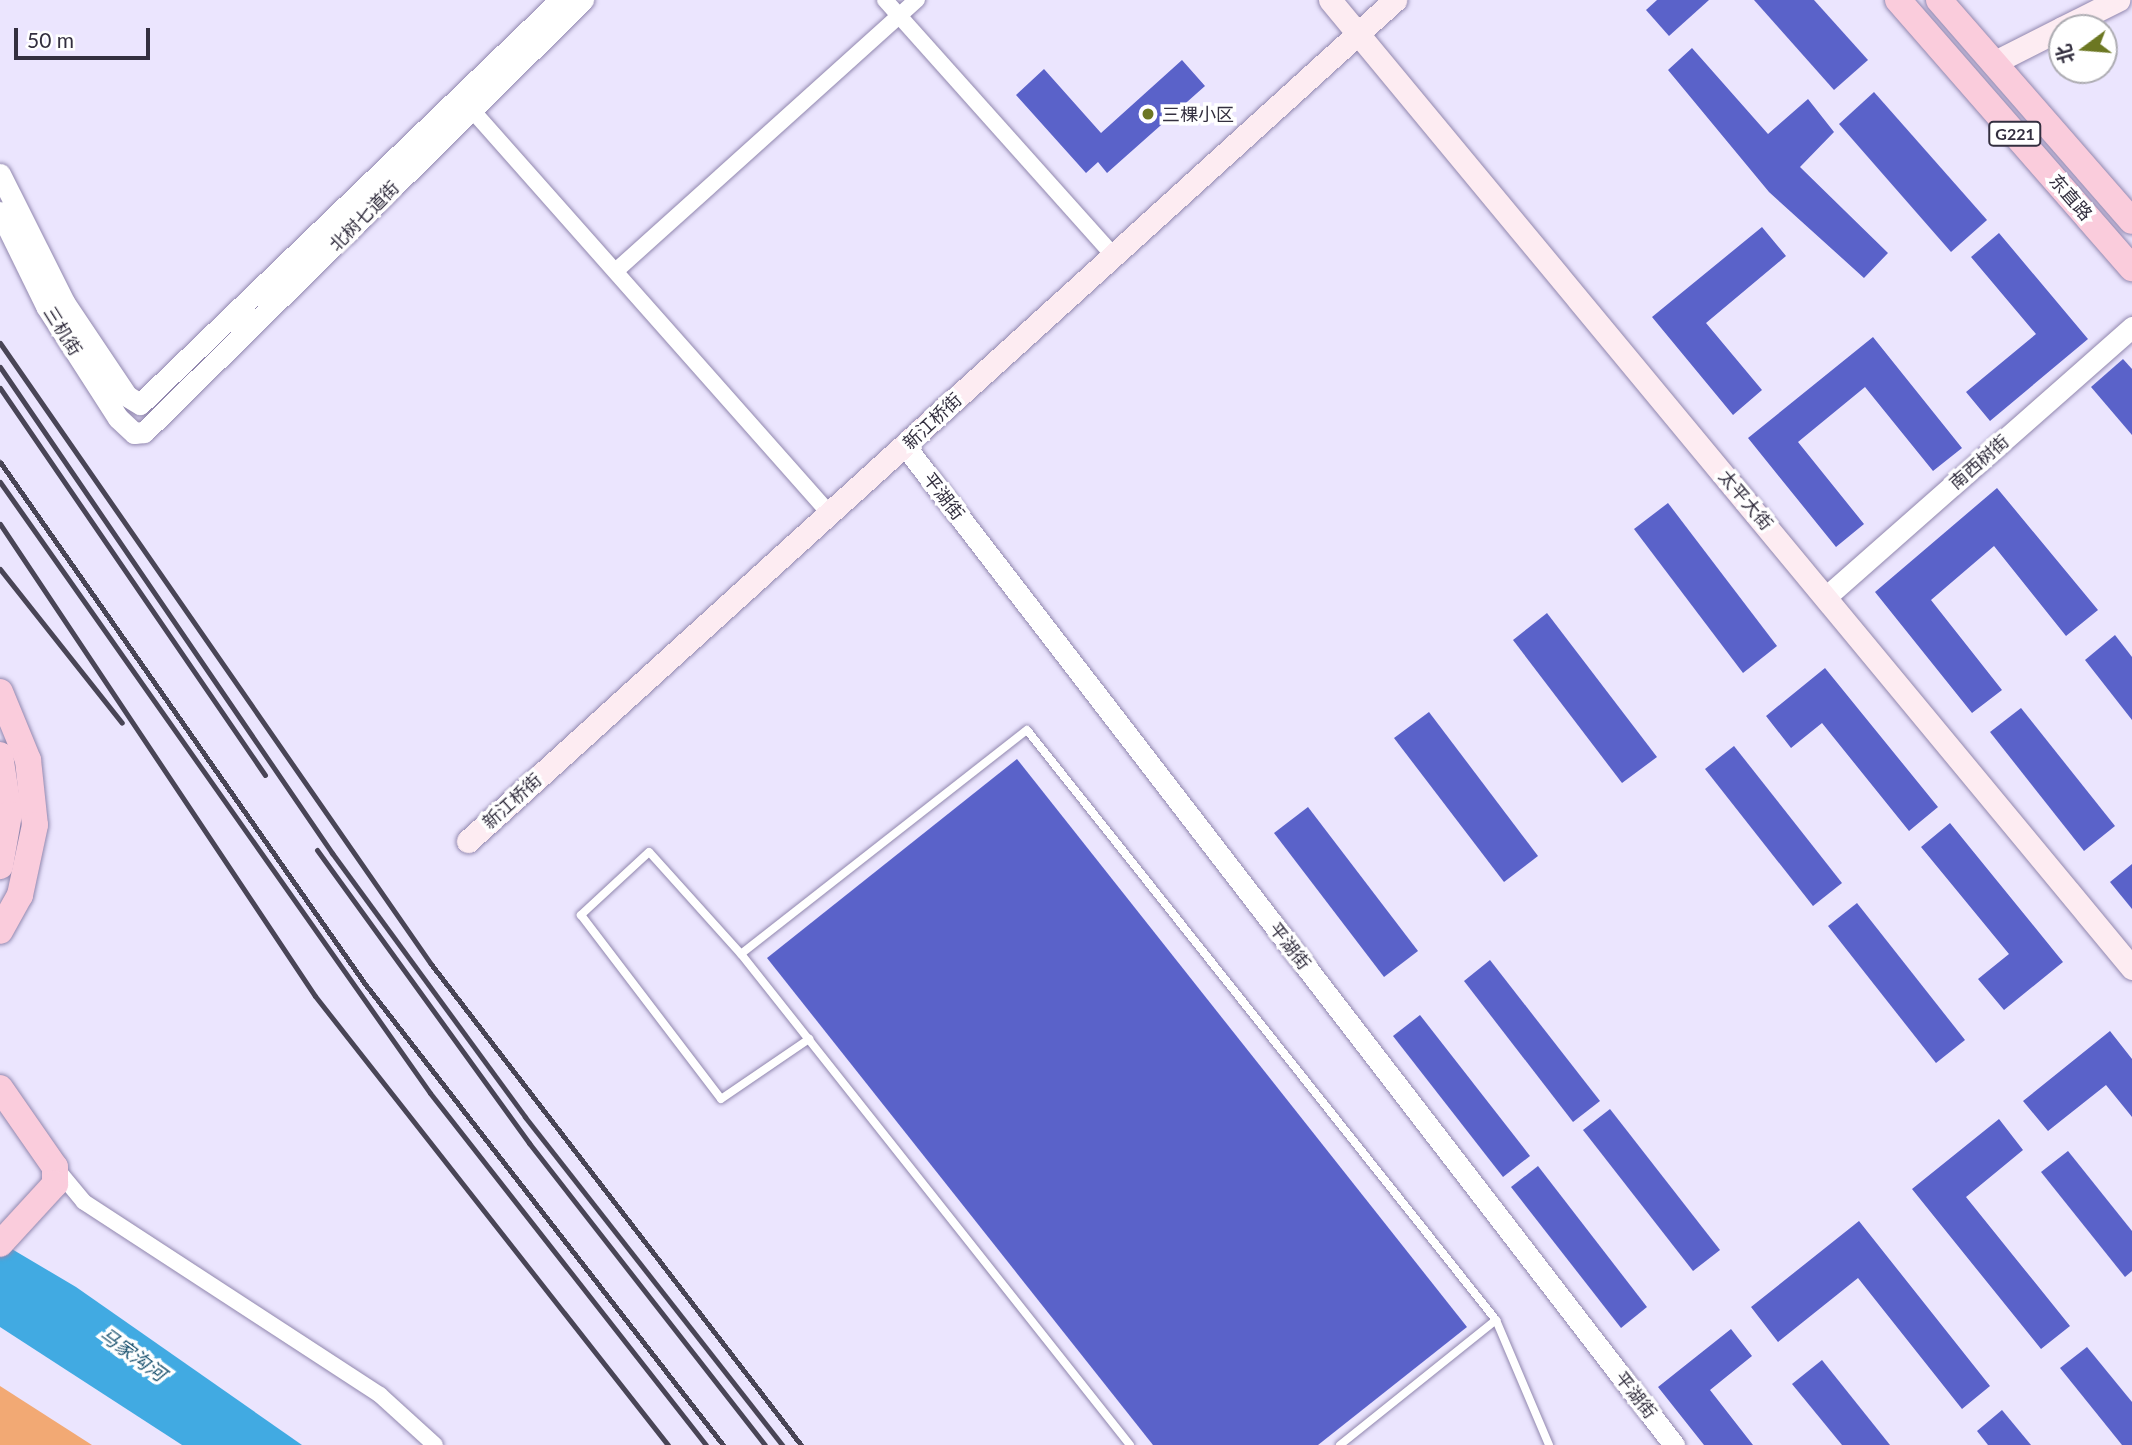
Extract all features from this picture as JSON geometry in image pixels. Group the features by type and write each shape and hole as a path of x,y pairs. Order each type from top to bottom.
{"highway":[{"name":"东直路","path":"1898,0 2132,268"},
{"name":"东直路","path":"1939,0 2132,221"},
{"path":"0,692 28,760 35,825 20,895 0,931"},
{"path":"0,755 9,814 0,866"},
{"path":"0,1244 30,1218 55,1184 55,1167 3,1099"}],"main road":[{"name":"太平大街","path":"1330,0 1356,35 1827,596 2132,968"},
{"name":"新江桥街","path":"468,841 905,446 1111,253 1395,0"},
{"path":"2090,14 2118,0"},
{"path":"1993,62 2048,35"}],"street":[{"name":"北树七道街","path":"127,396 147,401 560,0"},
{"name":"北树七道街","path":"144,432 583,0"},
{"path":"885,0 1111,253"},
{"path":"618,268 917,0"},
{"path":"472,110 618,268 830,513"},
{"name":"三机街","path":"0,174 64,302 127,396"},
{"name":"三机街","path":"0,212 46,306 118,418 134,433 144,432"},
{"name":"南西树街","path":"1827,596 2132,327"},
{"name":"平湖街","path":"905,446 1674,1445"},
{"path":"55,1167 84,1202 380,1395 435,1445"}],"lane":[{"path":"741,954 1027,730 1496,1320 1549,1445"},
{"path":"808,1039 721,1099 581,915 649,852 741,954 1130,1445"},
{"path":"1340,1445 1496,1320"}],"shaded area":[{"path":"0,1386 92,1445 0,1445"}],"water":[{"name":"马家沟河","path":"0,1242 76,1287 302,1445 182,1445 0,1327"}],"building":[{"path":"1657,0 1709,0 1669,36 1646,10"},
{"path":"1754,0 1814,0 1868,60 1834,90"},
{"path":"1692,48 1768,134 1808,99 1834,132 1800,167 1888,253 1864,278 1769,192 1668,70"},
{"name":"三棵小区","path":"1182,60 1205,86 1107,173 1098,162 1086,173 1016,95 1044,69 1101,133"},
{"path":"1874,92 1987,220 1951,252 1839,124"},
{"path":"1762,227 1786,256 1706,323 1762,390 1733,415 1652,317"},
{"path":"1999,233 2088,339 1990,421 1966,392 2036,334 1971,257"},
{"path":"1873,337 1962,448 1933,471 1865,387 1798,442 1864,524 1836,547 1748,438"},
{"path":"2123,359 2132,369 2132,435 2091,387"},
{"path":"1997,488 2098,610 2066,636 1994,546 1931,600 2002,690 1972,713 1875,592"},
{"path":"1668,503 1777,646 1743,673 1634,529"},
{"path":"1547,613 1657,757 1622,783 1513,640"},
{"path":"2115,635 2132,657 2132,720 2085,660"},
{"path":"1825,668 1938,807 1909,831 1822,723 1791,748 1766,716"},
{"path":"2021,708 2115,826 2084,851 1990,732"},
{"path":"1429,712 1538,856 1504,882 1394,738"},
{"path":"1734,746 1842,883 1813,906 1705,769"},
{"path":"1017,759 1467,1327 1318,1445 1153,1445 767,958"},
{"path":"1308,807 1418,951 1384,977 1274,833"},
{"path":"1950,823 2063,962 2004,1010 1978,979 2009,954 1921,847"},
{"path":"2132,864 2132,909 2110,882"},
{"path":"1857,903 1965,1040 1936,1063 1828,926"},
{"path":"1490,960 1600,1101 1573,1122 1464,981"},
{"path":"1420,1015 1530,1156 1503,1177 1393,1036"},
{"path":"2110,1031 2132,1059 2132,1117 2106,1085 2048,1131 2023,1101"},
{"path":"1610,1109 1720,1250 1693,1271 1583,1130"},
{"path":"1999,1119 2023,1150 1966,1197 2070,1326 2041,1349 1912,1189"},
{"path":"2068,1151 2132,1231 2132,1271 2125,1277 2041,1172"},
{"path":"1538,1166 1647,1307 1621,1328 1511,1187"},
{"path":"1859,1221 1990,1386 1962,1409 1858,1278 1778,1342 1751,1307"},
{"path":"1731,1329 1752,1356 1710,1390 1753,1445 1704,1445 1658,1387"},
{"path":"2087,1347 2132,1402 2132,1445 2122,1445 2060,1368"},
{"path":"1822,1360 1890,1445 1842,1445 1792,1384"},
{"path":"2002,1410 2031,1445 1988,1445 1977,1431"}],"railway":[{"path":"0,343 431,964 801,1445"},
{"path":"0,367 332,853 525,1117 782,1445"},
{"path":"0,388 265,775"},
{"path":"0,462 365,984 723,1445"},
{"path":"0,482 430,1093 706,1445"},
{"path":"0,524 315,996 668,1445"},
{"path":"0,569 122,723"},
{"path":"317,850 529,1143 765,1445"}],"place":[{"name":"三棵小区","path":"1148,114"}]}
